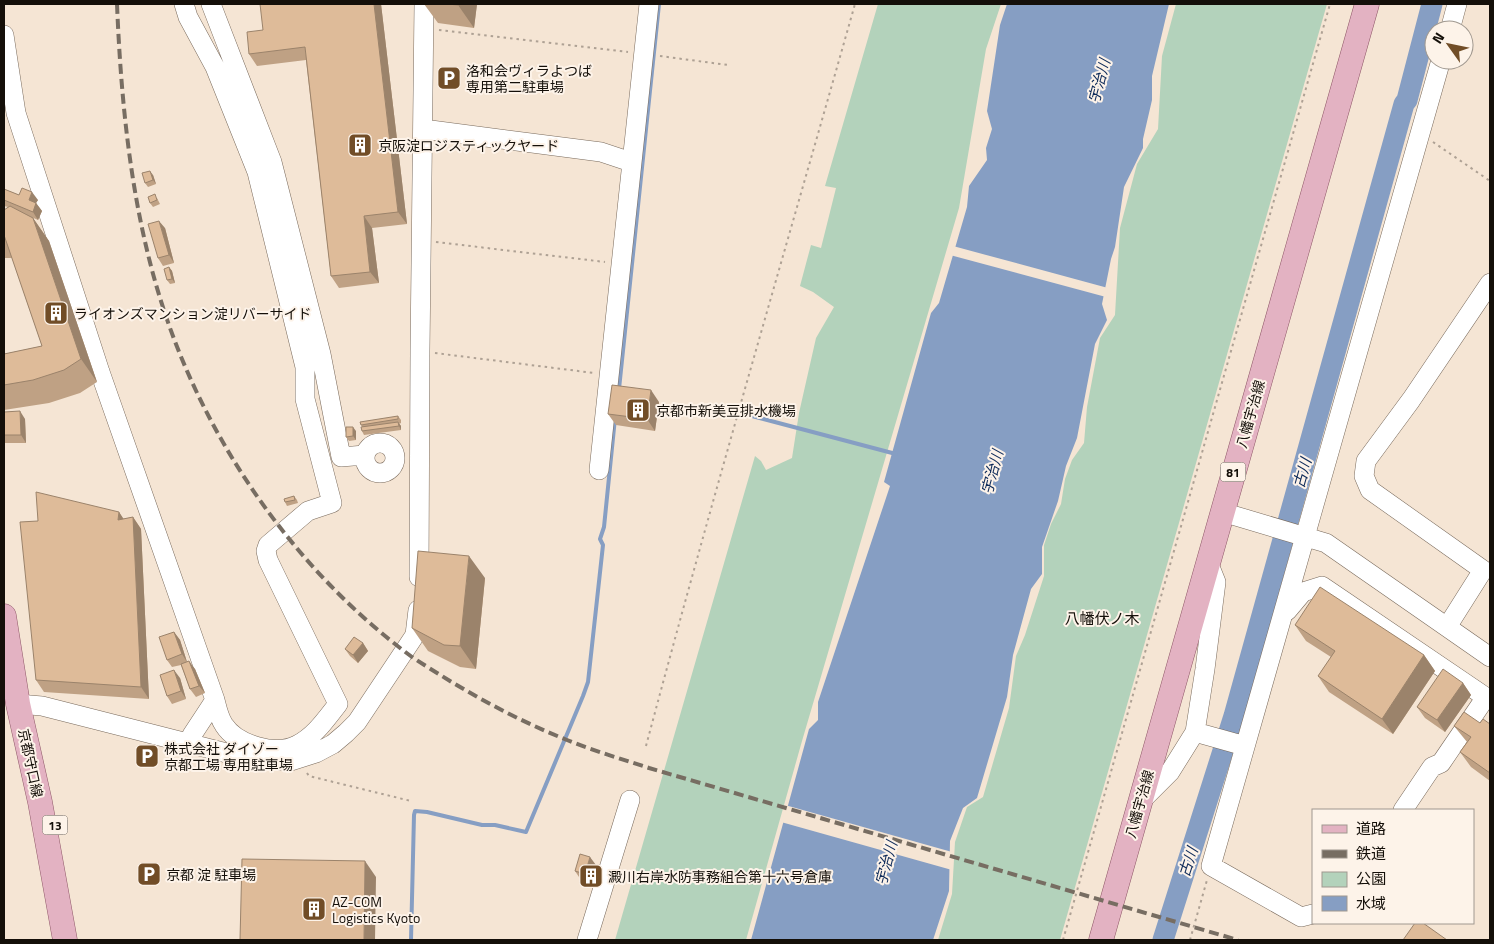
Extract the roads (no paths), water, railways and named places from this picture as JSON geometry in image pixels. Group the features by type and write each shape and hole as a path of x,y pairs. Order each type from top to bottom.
{"main road":[{"name":"八幡宇治線","path":"1101,940 1366,4"},
{"name":"京都守口線","path":"4,616 19,708 40,802 64,940"},
{"name":"13","path":"19,708 16,741 37,878 50,940"},
{"name":"13","path":"19,708 34,735 43,768 80,940"}],"street":[{"path":"4,36 16,113 100,372 223,724 239,740 257,747 278,749 296,746 314,733 338,704 268,560 266,551 268,545 308,511 332,503 305,399 305,367 257,172 215,67 188,17 184,4"},
{"path":"211,4 272,162 321,354 341,457 365,455"},
{"path":"19,708 42,706 250,759 291,761 333,744 346,733 356,722 416,635 420,474 424,4"},
{"path":"599,470 649,4"},
{"path":"1453,20 1458,4"},
{"path":"1312,914 1301,917 1211,866 1240,745 1282,618 1424,138 1439,70"},
{"path":"423,129 600,152 631,162"},
{"path":"1447,627 1483,570 1370,490 1364,476 1366,461 1411,400 1490,283"},
{"path":"389,470 395,457 394,452 388,445 383,443 373,444 365,455 366,464 372,471 380,473 389,470 420,474"},
{"path":"1222,512 1326,543 1490,657"},
{"path":"1139,803 1170,772 1201,734 1205,669 1216,582 1208,562"},
{"path":"1282,618 1303,592 1322,586 1488,699 1441,763 1432,767 1403,809"},
{"path":"192,735 215,700"},
{"path":"1201,734 1240,745"},
{"path":"587,940 630,800"}],"water":[{"name":"宇治川","path":"1007,4 1169,4 1152,76 1152,100 1143,139 1143,148 1124,187 1115,247 1102,304 1107,320 1095,344 1077,438 1066,466 1058,501 1042,547 1042,574 1031,589 1013,655 1007,697 977,798 963,808 950,841 949,891 933,940 751,940 809,729 818,720 818,702 890,486 884,482 931,313 939,303 967,207 969,186 987,160 986,148 992,129 987,111 1000,25"}],"waterway":[{"path":"619,389 659,4"},
{"name":"古川","path":"1163,940 1234,716 1404,104 1407,100 1432,4"},
{"path":"748,415 896,454"},
{"path":"411,940 415,811 526,832 583,696 588,682 603,545 600,539 604,527 615,418"}],"railway":[{"path":"117,4 121,78 135,190 150,262 178,350 201,401 228,450 258,497 292,542 329,584 369,622 412,657 493,706 587,748 649,768 1238,940"}],"place":[{"name":"洛和会ヴィラよつば 専用第二駐車場","path":"449,78"},
{"name":"京阪淀ロジスティックヤード","path":"360,145"},
{"name":"ライオンズマンション淀リバーサイド","path":"56,313"},
{"name":"京都市新美豆排水機場","path":"638,410"},
{"name":"株式会社 ダイゾー 京都工場 専用駐車場","path":"147,756"},
{"name":"京都 淀 駐車場","path":"149,874"},
{"name":"澱川右岸水防事務組合第十六号倉庫","path":"591,876"},
{"name":"AZ-COM Logistics Kyoto","path":"314,909"}],"district":[{"name":"八幡伏ノ木","path":"1102,618"}]}
